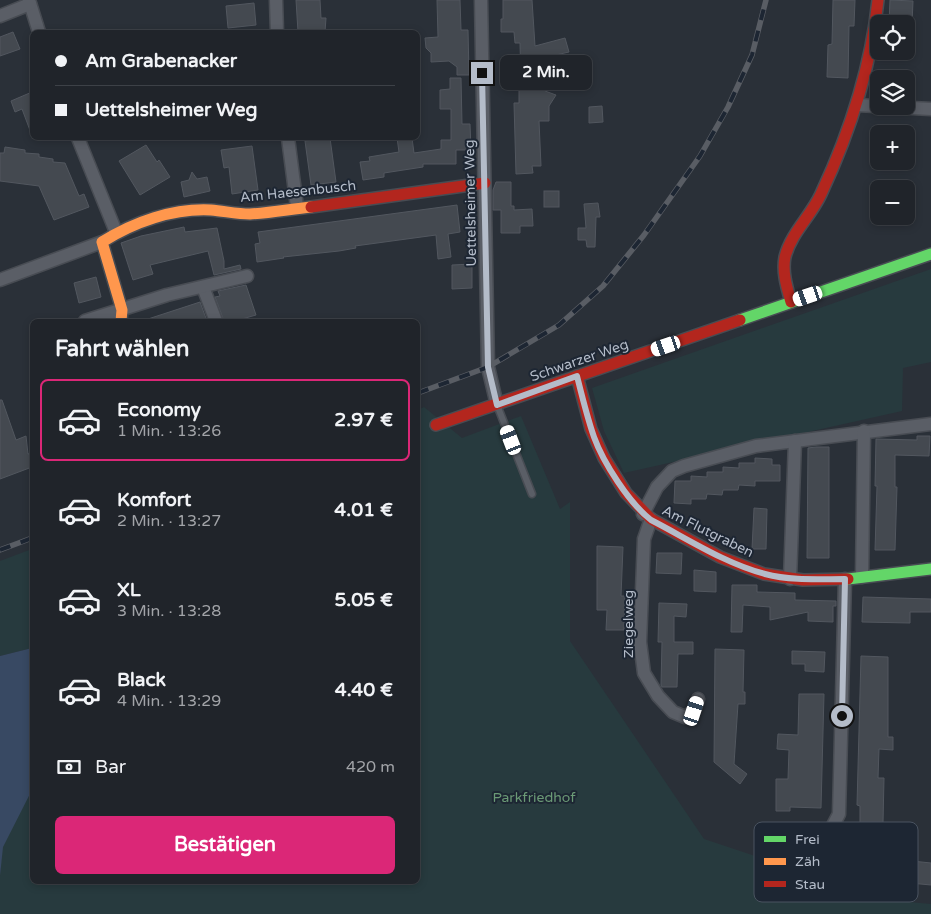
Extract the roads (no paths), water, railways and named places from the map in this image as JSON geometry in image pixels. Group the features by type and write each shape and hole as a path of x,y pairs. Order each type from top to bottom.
{"street":[{"path":"276,0 277,30"},
{"name":"Uettelsheimer Weg","path":"481,0 488,367 497,405"},
{"path":"791,302 784,272 785,256 815,206 838,159 856,106 869,56 878,0"},
{"path":"0,16 30,2 38,30"},
{"path":"856,106 931,109"},
{"path":"79,140 116,232"},
{"path":"288,140 297,207"},
{"name":"Am Haesenbusch","path":"102,242 116,232 160,216 185,212 210,210 257,213 485,183"},
{"path":"0,280 102,242 122,316"},
{"name":"Schwarzer Weg","path":"436,425 931,254"},
{"path":"100,319 122,316 167,295 247,276"},
{"path":"203,287 215,319"},
{"name":"Am Flutgraben","path":"577,376 594,438 616,480 647,517 733,563 766,574 790,579 845,579 931,569"},
{"name":"Am Flutgraben","path":"647,517 657,487 672,471 684,466 756,446 931,424"},
{"path":"862,577 864,431"},
{"path":"790,579 794,441"},
{"name":"Ziegelweg","path":"647,517 644,539 640,642 644,673 658,696 673,712 685,717 694,711 698,699"},
{"path":"835,822 839,814 845,579"}],"lane":[{"path":"497,405 532,494"}],"water":[{"path":"30,648 30,794 3,847 0,876 0,656"}],"railway":[{"path":"420,392 488,367 559,325 603,286 644,235 700,156 728,107 752,55 766,0"},
{"path":"0,550 30,539"}],"park label":[{"name":"Parkfriedhof","path":"534,797"}]}
